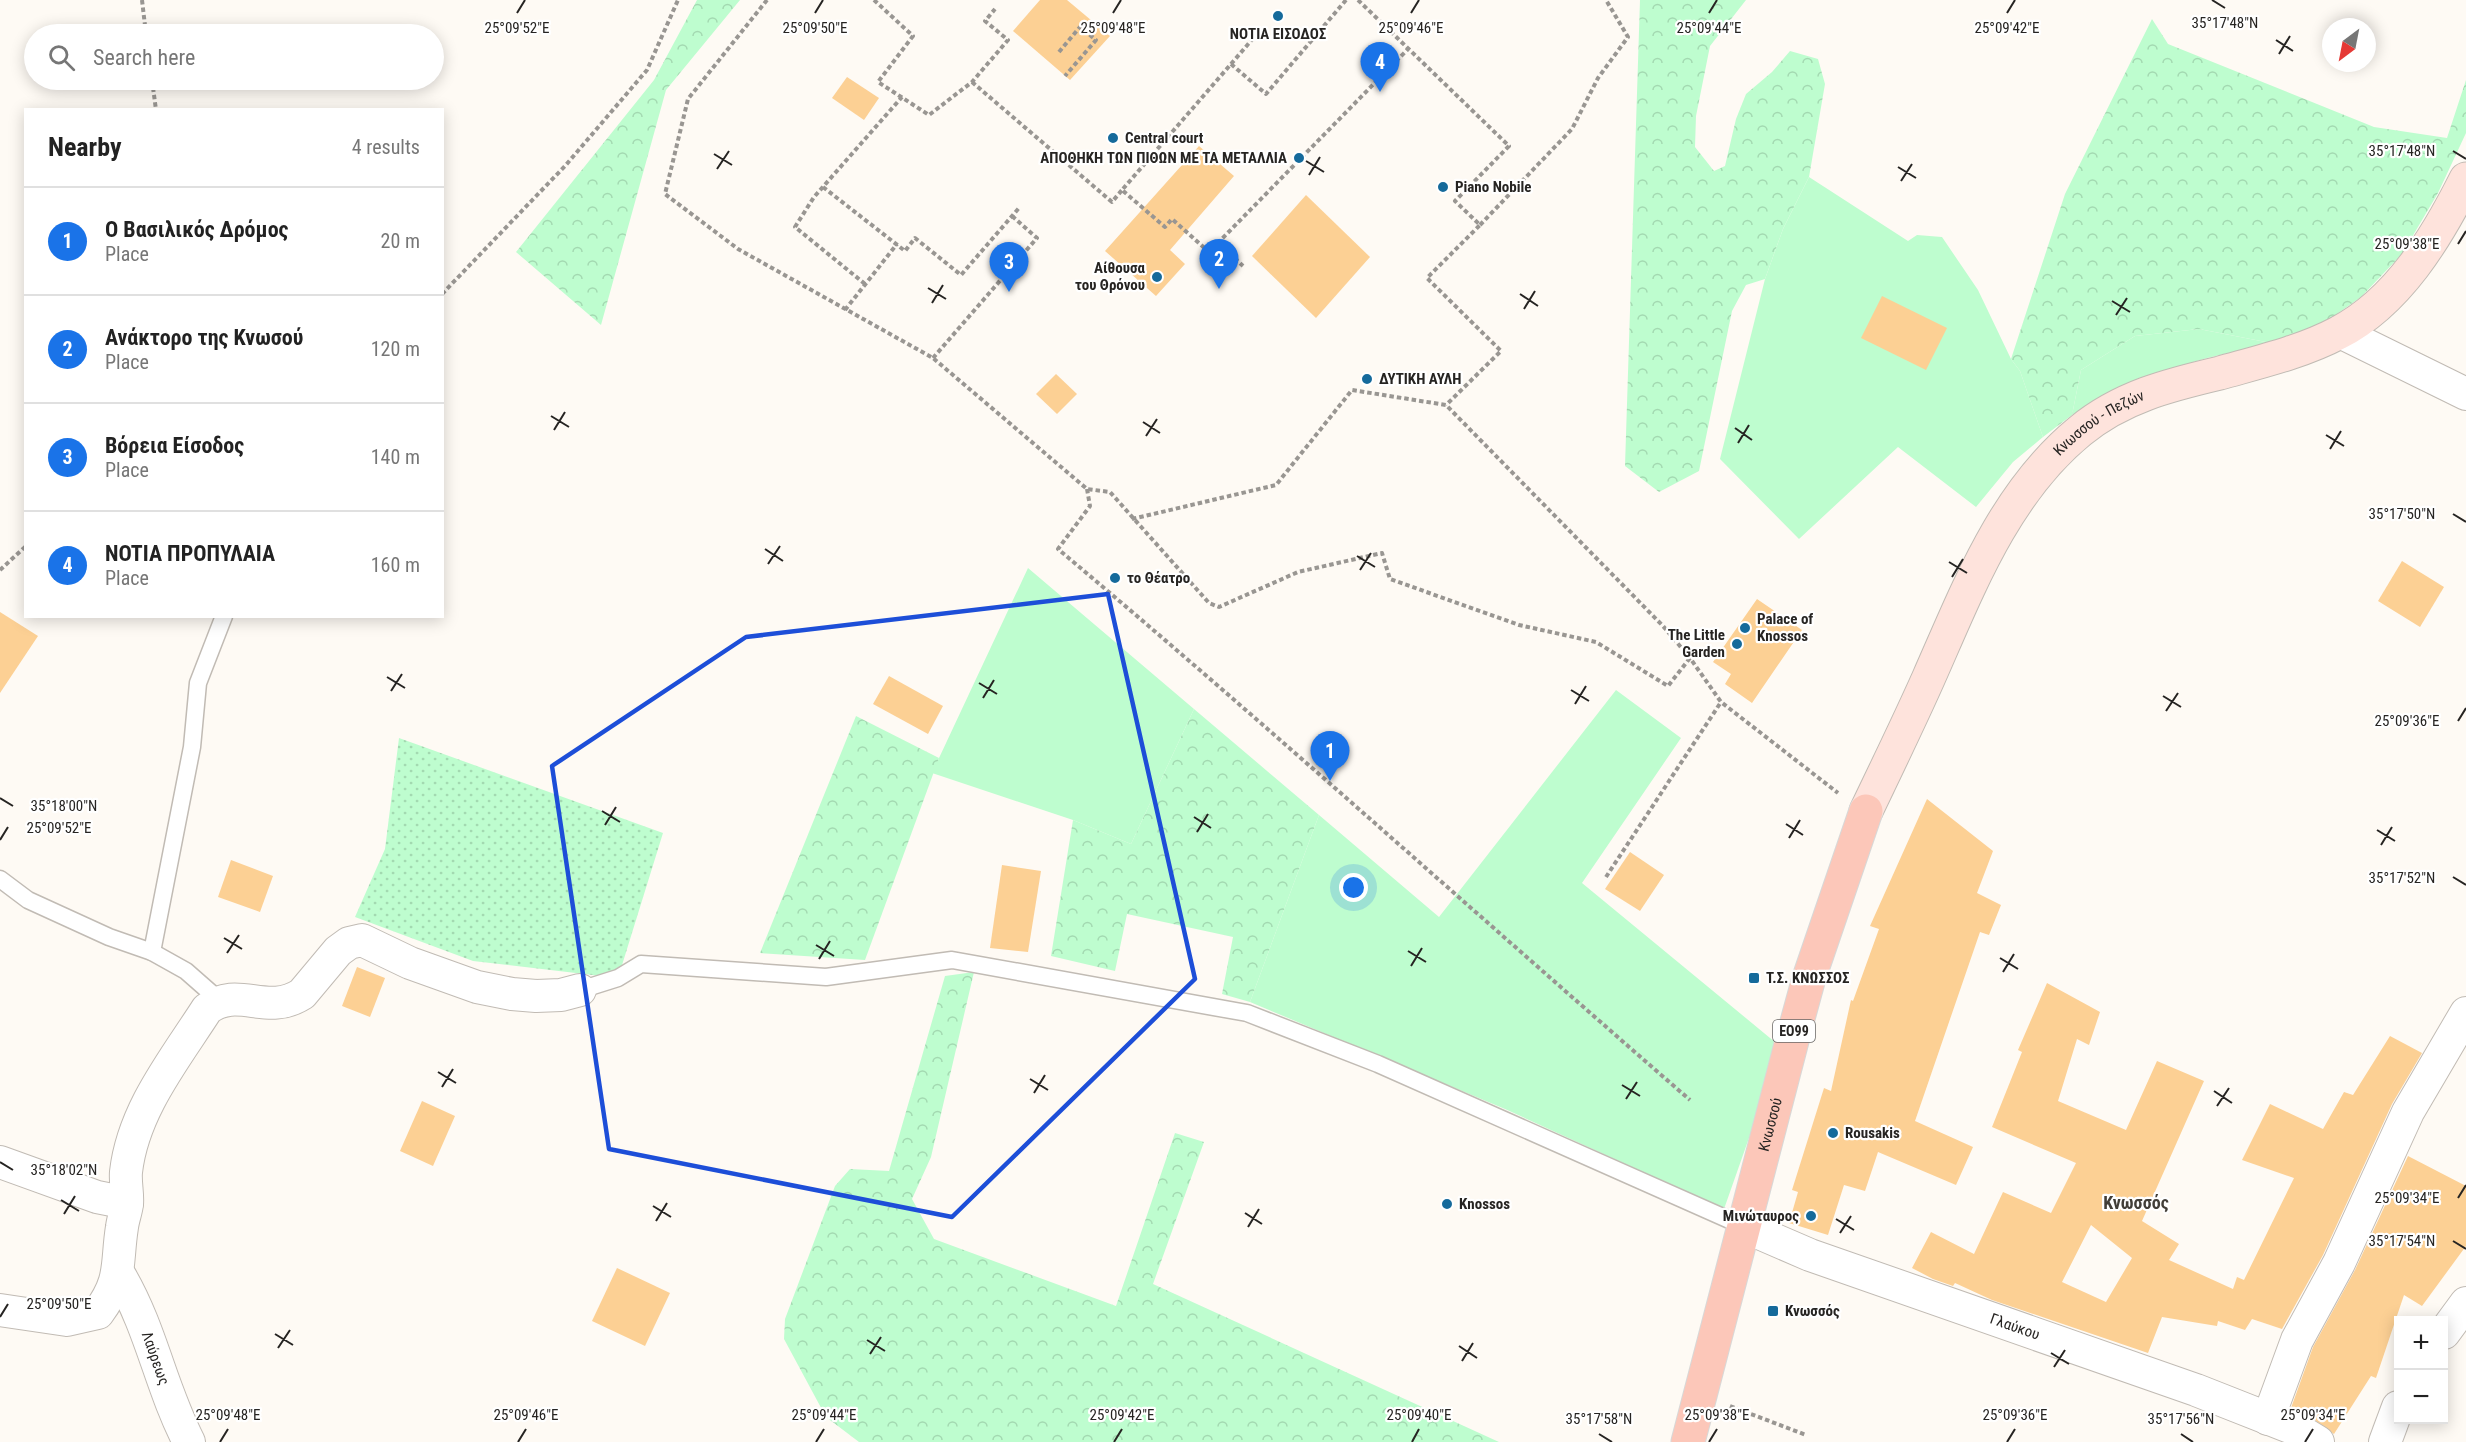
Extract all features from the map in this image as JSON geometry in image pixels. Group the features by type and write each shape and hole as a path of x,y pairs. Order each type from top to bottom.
{"main road":[{"name":"Κνωσσού - Πεζών","path":"1866,811 2002,521 2055,454 2083,429 2144,394 2294,351 2340,332 2379,303 2412,268 2466,179"},
{"name":"Κνωσσού","path":"1688,1442 1809,978 1866,811"}],"street":[{"path":"2340,332 2466,394"},
{"path":"0,1310 67,1320 98,1313 111,1295 119,1274 122,1228 127,1203 126,1172 144,1109 156,1086 207,1009 219,1000 232,999 264,1003 295,998 302,994 338,951 349,943 362,940 410,963 477,987 536,996 580,990"},
{"path":"2268,1419 2297,1340 2338,1263 2408,1112 2466,1013"},
{"path":"0,1162 97,1197 127,1203"},
{"name":"Γλαύκου","path":"1743,1226 1810,1255 2196,1390 2300,1431 2318,1442"},
{"name":"Λαύρεως","path":"119,1274 143,1319 168,1394 189,1442"},
{"path":"2448,1328 2466,1303"},
{"path":"2385,1442 2394,1418"}],"lane":[{"path":"152,952 192,747 198,683 223,618"},
{"path":"0,879 28,900 110,937 152,952 186,971 219,1000"},
{"path":"580,990 618,978 641,964 826,977 952,960 1247,1013 1378,1064 1743,1226"}],"path":[{"path":"142,0 145,24"},
{"path":"444,292 566,166 647,70 678,0"},
{"path":"767,0 688,99 666,194 738,249 933,358 1087,489 1110,492 1209,603 1219,607 1298,572 1382,553 1390,579 1519,625 1596,642 1668,686 1690,658"},
{"path":"874,0 913,36 878,82 929,115 972,82 1008,40 985,21 995,9"},
{"path":"1231,64 1266,94 1346,0"},
{"path":"1358,0 1509,146 1455,201 1480,225"},
{"path":"1446,405 1501,351 1428,279 1572,129 1598,78 1628,37 1606,0"},
{"path":"1059,52 1080,27 1096,40 1065,76"},
{"path":"972,82 1112,202 1256,35"},
{"path":"1122,190 1165,227 1172,219 1209,252 1408,49"},
{"path":"153,90 156,108"},
{"path":"865,284 795,227 823,187 902,97"},
{"path":"823,187 905,251 915,238 961,275 1019,208"},
{"path":"933,358 1037,238 1012,216"},
{"path":"1218,243 1243,266"},
{"path":"845,310 897,244"},
{"path":"1132,519 1276,484 1352,390 1446,405 1663,626 1690,658 1721,702 1848,801 1866,811"},
{"path":"1087,489 1090,506 1058,549 1242,704 1465,905 1690,1100"},
{"path":"0,570 24,548"},
{"path":"1606,877 1721,702"},
{"path":"1701,1396 1806,1435"}],"highlighted area":[{"path":"1108,594 1195,979 952,1217 609,1149 552,766 746,637"}],"green space":[{"path":"697,0 740,0 666,90 601,325 516,252 654,80"},
{"path":"1640,0 1746,0 1710,46 1696,116 1695,147 1714,171 1725,166 1736,119 1746,94 1772,72 1790,51 1818,59 1825,84 1809,177 1783,229 1765,279 1746,285 1732,311 1699,471 1659,492 1625,466"},
{"path":"2152,19 2168,44 2374,127 2447,138 2466,80 2466,133 2438,193 2402,254 2361,297 2313,331 2271,343 2199,329 2135,336 2081,370 2072,415 2043,437 2020,371 2011,359 2065,194"},
{"path":"1809,177 1908,241 1917,235 1942,237 1978,290 2011,359 2020,371 2043,437 2013,462 1976,507 1898,447 1799,539 1720,459 1765,279 1783,229"},
{"path":"2199,329 2271,343 2207,358 2139,378 2072,415 2081,370 2135,336"},
{"path":"1028,568 1194,709 1131,844 1073,820 932,773"},
{"path":"1616,690 1681,738 1582,883 1781,1047 1724,1209 1505,1109 1250,1002 1319,815 1439,917"},
{"path":"1194,709 1319,815 1250,1002 1222,994 1233,937 1127,914 1115,971 1051,956 1073,820 1131,844"},
{"path":"856,716 939,758 865,960 760,953"},
{"path":"399,738 663,833 618,978 473,961 355,917 385,849"},
{"path":"974,972 931,1157 912,1199 934,1239 1116,1306 1175,1133 1204,1142 1153,1284 1499,1442 859,1442 826,1417 784,1339 785,1319 835,1186 850,1169 889,1171 945,976"}],"building":[{"path":"1040,0 1067,0 1110,36 1070,80 1013,31"},
{"path":"847,77 879,98 864,120 832,98"},
{"path":"1199,146 1234,176 1170,250 1185,264 1156,296 1105,251"},
{"path":"1306,195 1370,257 1316,318 1252,256"},
{"path":"1882,296 1947,328 1926,370 1861,338"},
{"path":"1056,374 1077,394 1057,414 1036,394"},
{"path":"2402,561 2444,587 2420,627 2378,601"},
{"path":"1757,599 1802,630 1752,703 1725,684 1731,674 1713,662"},
{"path":"0,612 38,636 0,693"},
{"path":"889,676 943,706 928,734 873,704"},
{"path":"1927,799 1993,851 1977,893 2001,905 1989,935 1980,932 1915,1121 1973,1147 1956,1185 1878,1152 1865,1191 1844,1185 1828,1235 1789,1223 1798,1192 1792,1190 1824,1088 1831,1091 1851,1000 1853,1001 1879,929 1870,926"},
{"path":"1630,852 1664,875 1640,911 1605,889"},
{"path":"231,860 273,876 260,912 218,897"},
{"path":"1002,865 1041,871 1028,952 990,948"},
{"path":"357,967 385,978 370,1017 342,1006"},
{"path":"2047,983 2100,1012 2089,1045 2077,1039 2058,1101 2126,1130 2157,1061 2204,1081 2142,1221 2179,1244 2169,1260 2233,1289 2237,1277 2244,1280 2294,1178 2242,1160 2270,1104 2323,1129 2344,1092 2353,1095 2390,1036 2422,1053 2392,1104 2323,1255 2282,1329 2252,1319 2245,1330 2218,1321 2217,1326 2162,1317 2148,1353 1992,1300 1955,1283 1953,1286 1933,1279 1912,1268 1931,1232 1974,1254 2003,1192 2051,1213 2076,1163 1992,1127 2022,1052 2018,1050","holes":["2091,1225 2132,1258 2106,1302 2062,1282"]},
{"path":"422,1101 455,1116 433,1166 400,1151"},
{"path":"2408,1156 2466,1186 2466,1246 2422,1306 2404,1295 2397,1316 2394,1316 2394,1325 2376,1378 2371,1376 2334,1434 2309,1416 2291,1408 2313,1347 2355,1270"},
{"path":"617,1268 670,1293 645,1346 592,1321"}],"place":[{"name":"ΝΟΤΙΑ ΕΙΣΟΔΟΣ","path":"1278,16"},
{"name":"NOTIA ΠΡΟΠΥΛΑΙΑ","path":"1380,92"},
{"name":"Central court","path":"1113,138"},
{"name":"ΑΠΟΘΗΚΗ ΤΩΝ ΠΙΘΩΝ ME ΤΑ ΜΕΤΑΛΛΙΑ","path":"1299,158"},
{"name":"Piano Nobile","path":"1443,187"},
{"name":"Αίθουσα του Θρόνου","path":"1157,277"},
{"name":"Ανάκτορο της Κνωσού","path":"1219,289"},
{"name":"Βόρεια Είσοδος","path":"1009,292"},
{"name":"ΔΥΤΙΚΗ ΑΥΛΗ","path":"1367,379"},
{"name":"το Θέατρο","path":"1115,578"},
{"name":"Palace of Knossos","path":"1745,628"},
{"name":"The Little Garden","path":"1737,644"},
{"name":"Ο Βασιλικός Δρόμος","path":"1330,781"},
{"name":"Τ.Σ. ΚΝΩΣΣΟΣ","path":"1754,978"},
{"name":"Rousakis","path":"1833,1133"},
{"name":"Knossos","path":"1447,1204"},
{"name":"Μινώταυρος","path":"1811,1216"},
{"name":"Κνωσσός","path":"1773,1311"}],"district":[{"name":"Κνωσσός","path":"2136,1203"}]}
